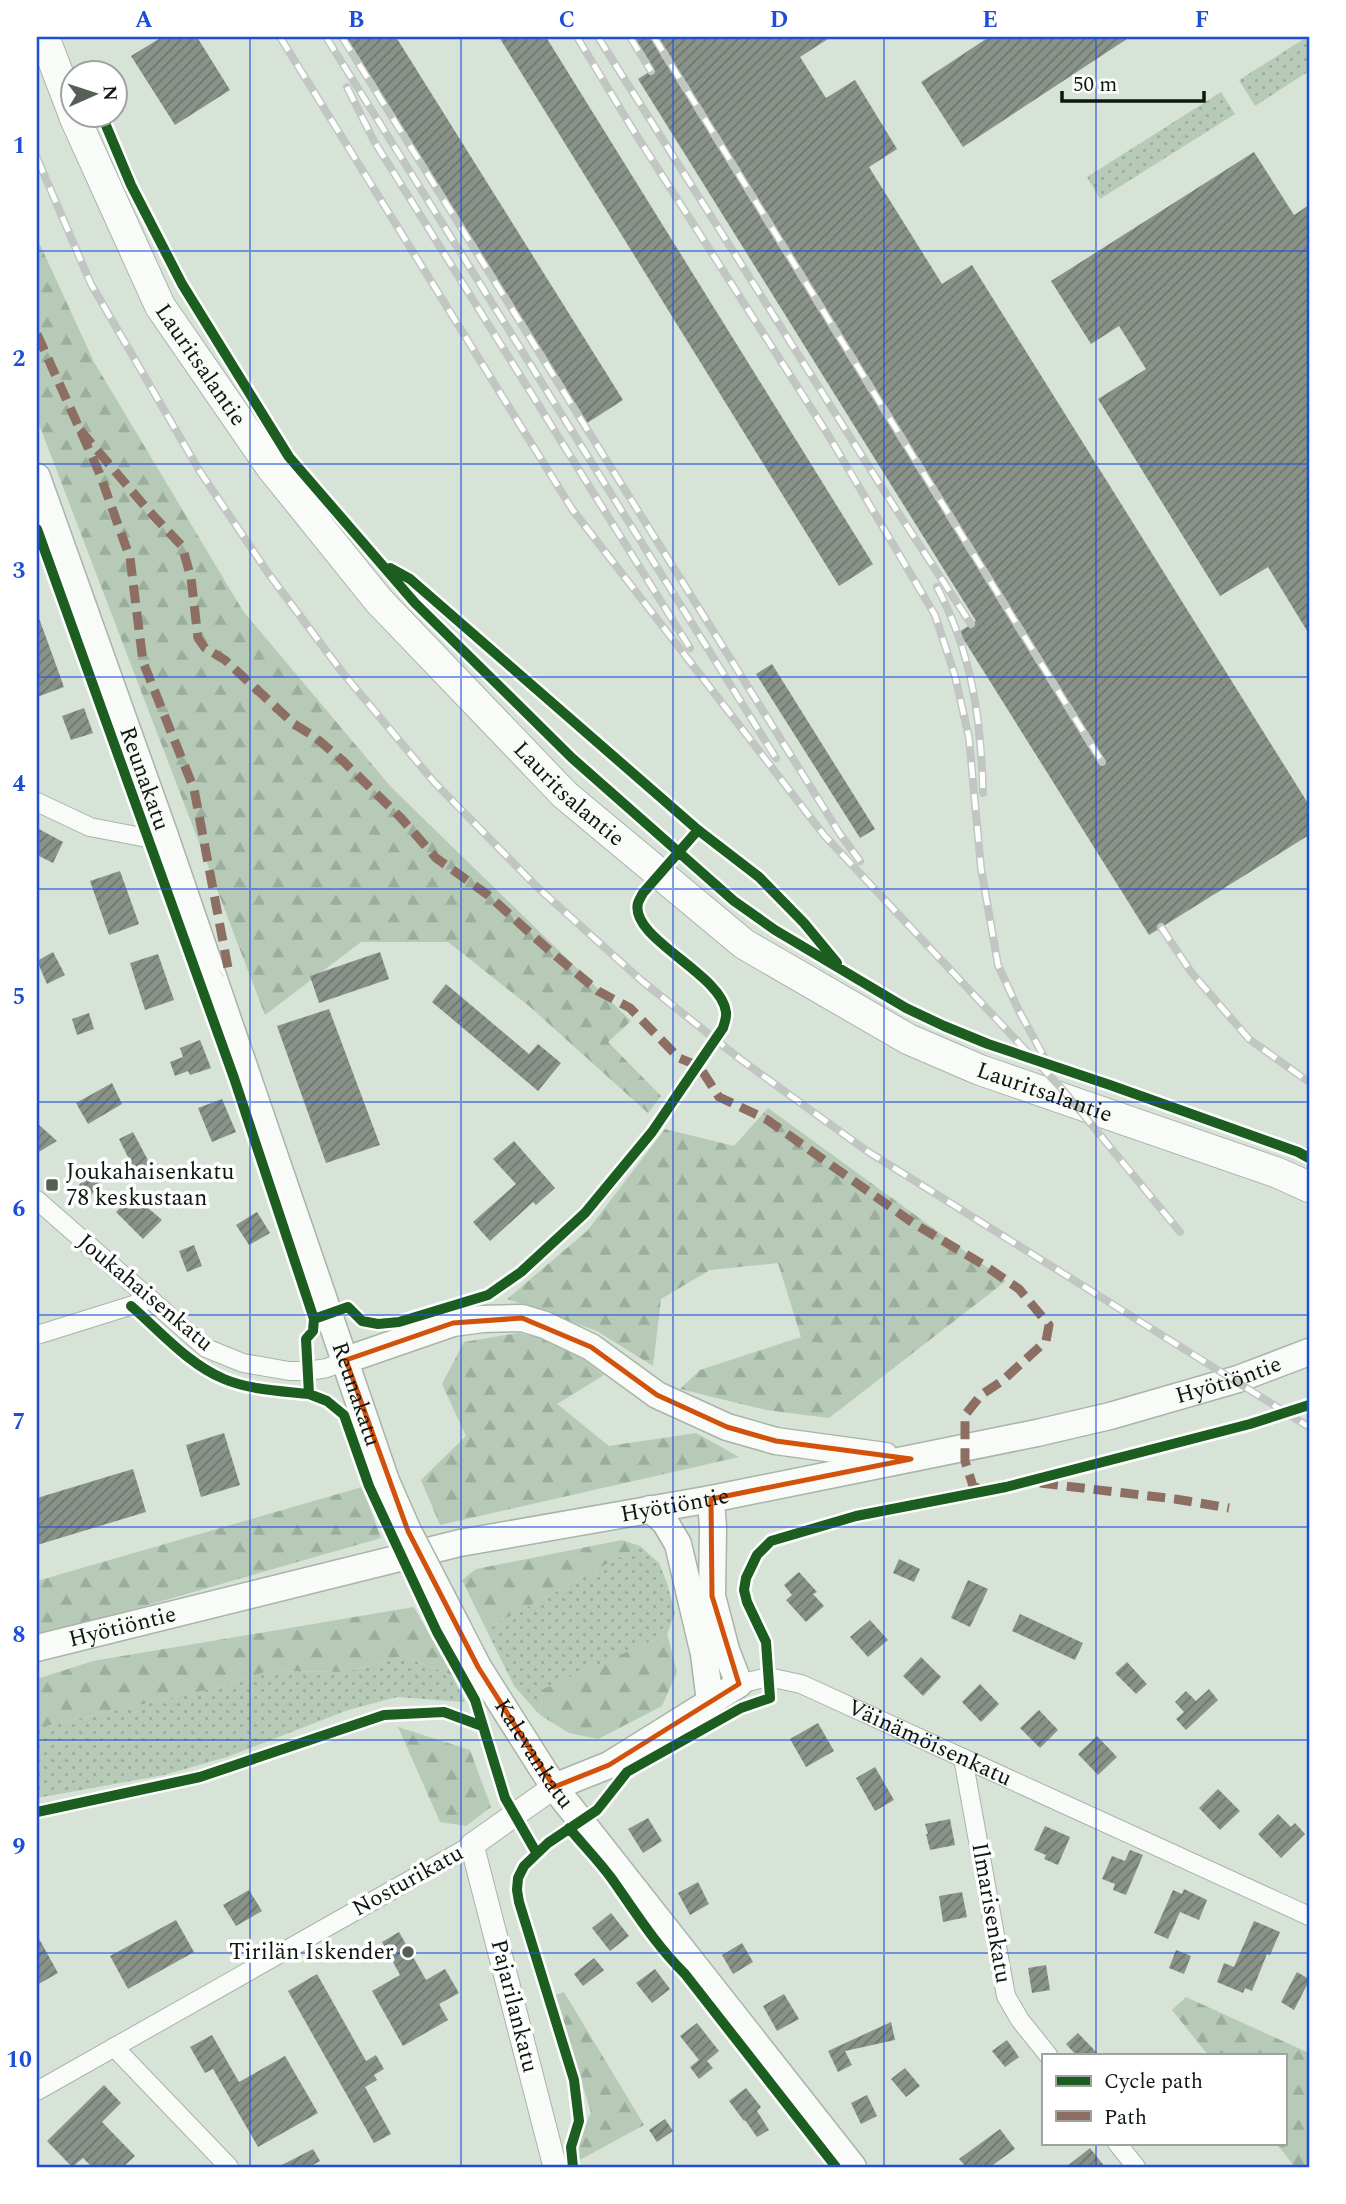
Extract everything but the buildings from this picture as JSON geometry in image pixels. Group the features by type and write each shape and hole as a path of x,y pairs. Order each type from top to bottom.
{"main road":[{"name":"Lauritsalantie","path":"44,37 60,79"},
{"name":"Lauritsalantie","path":"81,130 160,306 271,467 379,601 565,795 744,944 908,1039 980,1070 1278,1173 1309,1187"},
{"name":"Reunakatu","path":"37,477 163,833 386,1481 408,1531 478,1667"},
{"path":"346,1360 453,1323 483,1318 522,1318 545,1325 591,1347 657,1395 727,1427 776,1441 911,1459"},
{"name":"Hyötiöntie","path":"37,1648 460,1543 710,1499 1110,1416 1238,1379 1309,1352"},
{"path":"710,1499 713,1528 712,1596 738,1685"},
{"path":"650,1509 664,1522 678,1544 701,1642 710,1702"},
{"name":"Kalevankatu","path":"478,1667 554,1787 853,2167"},
{"name":"Väinämöisenkatu","path":"554,1787 609,1765 738,1685"}],"street":[{"path":"37,802 90,827 147,838 163,833"},
{"name":"Joukahaisenkatu","path":"37,1200 206,1349 243,1363 289,1371 327,1368 346,1360"},
{"path":"37,1335 149,1300"},
{"name":"Väinämöisenkatu","path":"738,1685 768,1677 802,1684 1309,1916"},
{"name":"Ilmarisenkatu","path":"963,1758 1006,1996 1020,2020 1047,2054"},
{"name":"Nosturikatu","path":"37,2091 472,1845 554,1787"},
{"name":"Pajarilankatu","path":"472,1845 555,2167"},
{"path":"114,2047 229,2167"},
{"path":"1118,2144 1136,2167"}],"highlighted area":[{"path":"522,1318 591,1347 657,1395 727,1427 776,1441 911,1459 711,1499 712,1596 739,1684 609,1765 554,1787 478,1667 408,1531 346,1360 453,1323"}],"green space":[{"path":"1307,37 1309,71 1255,106 1239,80"},
{"path":"1221,92 1235,114 1100,199 1087,177"},
{"path":"37,238 94,362 243,611 391,787 631,1021 608,1042 661,1096 648,1113 529,1006 448,942 361,942 265,1015 37,419"},
{"path":"768,1108 1006,1281 829,1418 766,1410 680,1389 700,1370 801,1337 778,1263 710,1270 661,1299 653,1366 597,1331 507,1299 587,1231 665,1129 734,1146"},
{"path":"518,1333 559,1341 604,1375 557,1404 609,1446 696,1433 739,1457 440,1525 421,1480 466,1436 442,1384 464,1342"},
{"path":"362,1487 381,1538 37,1637 37,1581"},
{"path":"622,1540 640,1546 486,1629 462,1580 476,1569"},
{"path":"640,1546 659,1563 667,1583 675,1613 667,1634 543,1689 540,1715 514,1686 486,1629"},
{"path":"414,1607 452,1675 403,1656 346,1672 268,1671 219,1687 37,1728 37,1679 93,1661"},
{"path":"667,1634 677,1672 662,1706 598,1739 569,1733 540,1715 543,1689"},
{"path":"403,1656 452,1675 465,1702 397,1697 348,1710 227,1757 164,1775 37,1798 37,1728 219,1687 268,1671 346,1672"},
{"path":"398,1727 470,1750 491,1807 466,1826 440,1822"},
{"path":"564,1992 644,2125 576,2162 579,2137 591,2113 556,1995"},
{"path":"1186,1997 1309,2053 1309,2167 1295,2167 1277,2144 1286,2144 1286,2054 1207,2054 1172,2010"}],"railway":[{"path":"280,37 572,509 824,835 1063,1090 1180,1232"},
{"path":"326,37 776,758"},
{"path":"342,37 840,834 860,861"},
{"path":"577,37 635,133 827,433 935,615 955,676 969,738 981,868 998,965 1048,1064"},
{"path":"598,37 971,624"},
{"path":"630,37 651,71"},
{"path":"654,37 1102,762"},
{"path":"347,87 374,141 690,648"},
{"path":"37,158 91,284 199,470 268,573 342,672 434,782 536,886 642,981 740,1059 867,1151 1309,1427"},
{"path":"937,587 959,637 972,687 980,739 983,793"},
{"path":"1161,927 1191,972 1249,1039 1309,1082"}],"marked path":[{"path":"37,334 99,472 130,558 143,662 194,789 228,968 221,973"},
{"path":"80,430 182,546 191,578 198,638 205,648 225,660 294,724 315,737 343,761 401,818 436,858 488,895 598,991 630,1008 679,1058 699,1066 719,1097 766,1119 913,1223 1019,1289 1049,1325 1046,1341 1002,1381 981,1395 965,1415 965,1461 973,1486 985,1491"},
{"path":"1040,1483 1229,1508"}],"cycle path":[{"path":"108,130 131,185 182,284 289,457 415,603 572,758 734,901 775,930 906,1008 944,1026 1309,1158"},
{"path":"37,529 234,1078 314,1319 313,1331 306,1339 309,1394 327,1401 344,1415 369,1486 437,1632 475,1700 505,1798 536,1852"},
{"path":"390,568 410,579 698,830 759,877 804,923 837,963"},
{"path":"314,1319 348,1307 362,1321 378,1324 399,1322 488,1295 521,1272 585,1213 652,1132 723,1028 726,1016 721,998 709,984 661,943 639,916 638,903 643,893 698,830"},
{"path":"131,1306 186,1356 211,1373 244,1386 309,1394"},
{"path":"573,2167 571,2147 579,2121 574,2080 519,1902 518,1878 524,1866 548,1843 597,1810 627,1772 741,1708 770,1698 766,1642 744,1590 746,1578 757,1555 771,1541 856,1516 1006,1487 1250,1424 1309,1405"},
{"path":"37,1812 200,1777 384,1715 444,1712 482,1726"},
{"path":"569,1828 607,1872 655,1940 685,1974 836,2167"}],"place":[{"name":"Joukahaisenkatu 78 keskustaan","path":"52,1185"},
{"name":"Tirilän Iskender","path":"408,1952"}]}
